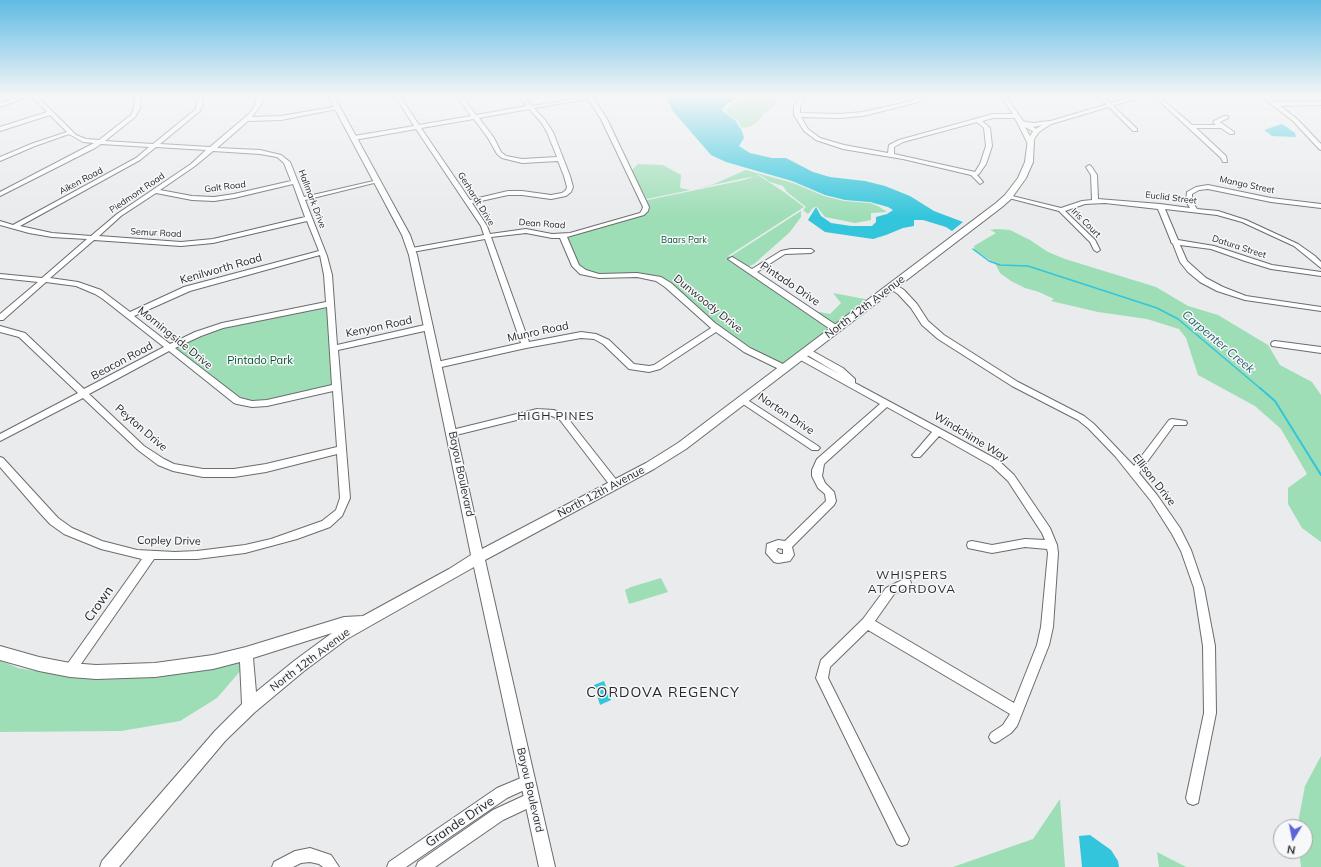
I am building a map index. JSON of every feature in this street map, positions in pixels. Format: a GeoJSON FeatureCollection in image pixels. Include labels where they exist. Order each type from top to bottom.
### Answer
{"type":"FeatureCollection","features":[{"type":"Feature","properties":{"kind":"main road","name":"North 12th Avenue"},"geometry":{"type":"LineString","coordinates":[[108,867],[220,736],[250,707],[299,666],[342,634],[454,573],[479,557],[650,466],[682,446],[958,237],[1008,197],[1020,182],[1027,169],[1033,136]]}},
{"type":"Feature","properties":{"kind":"main road"},"geometry":{"type":"LineString","coordinates":[[1311,136],[1321,148]]}},
{"type":"Feature","properties":{"kind":"main road","name":"Bayou Boulevard"},"geometry":{"type":"LineString","coordinates":[[354,138],[406,235],[412,250],[547,867]]}},
{"type":"Feature","properties":{"kind":"main road"},"geometry":{"type":"LineString","coordinates":[[0,653],[39,664],[70,670],[96,672],[155,670],[213,662],[246,654],[344,623],[365,621]]}},
{"type":"Feature","properties":{"kind":"main road"},"geometry":{"type":"LineString","coordinates":[[246,654],[250,707]]}},
{"type":"Feature","properties":{"kind":"street"},"geometry":{"type":"LineString","coordinates":[[0,159],[58,136]]}},
{"type":"Feature","properties":{"kind":"street","name":"Hallmark Drive"},"geometry":{"type":"LineString","coordinates":[[77,136],[81,140],[100,142],[260,152],[279,156],[289,165],[322,252],[328,275],[345,498],[339,513]]}},
{"type":"Feature","properties":{"kind":"street"},"geometry":{"type":"LineString","coordinates":[[0,194],[88,150],[107,136]]}},
{"type":"Feature","properties":{"kind":"street","name":"Aiken Road"},"geometry":{"type":"LineString","coordinates":[[14,227],[130,164],[165,136]]}},
{"type":"Feature","properties":{"kind":"street","name":"Piedmont Road"},"geometry":{"type":"LineString","coordinates":[[0,318],[119,215],[184,172],[226,136]]}},
{"type":"Feature","properties":{"kind":"street"},"geometry":{"type":"LineString","coordinates":[[354,138],[363,136]]}},
{"type":"Feature","properties":{"kind":"street","name":"Gerhardt Drive"},"geometry":{"type":"LineString","coordinates":[[424,136],[482,222],[526,345]]}},
{"type":"Feature","properties":{"kind":"street"},"geometry":{"type":"LineString","coordinates":[[491,136],[499,153],[504,157],[522,162],[560,159]]}},
{"type":"Feature","properties":{"kind":"street"},"geometry":{"type":"LineString","coordinates":[[468,202],[508,193],[522,193],[551,197],[564,195],[570,189],[551,136]]}},
{"type":"Feature","properties":{"kind":"street","name":"Dean Road"},"geometry":{"type":"LineString","coordinates":[[412,250],[488,236],[526,231],[563,236],[638,216],[645,211],[646,207],[613,136]]}},
{"type":"Feature","properties":{"kind":"street"},"geometry":{"type":"LineString","coordinates":[[816,136],[824,142],[853,150],[891,155],[973,174],[980,182]]}},
{"type":"Feature","properties":{"kind":"street"},"geometry":{"type":"LineString","coordinates":[[891,155],[890,149],[897,142],[917,136]]}},
{"type":"Feature","properties":{"kind":"street"},"geometry":{"type":"LineString","coordinates":[[973,174],[977,173],[983,164],[989,146],[988,136]]}},
{"type":"Feature","properties":{"kind":"street"},"geometry":{"type":"LineString","coordinates":[[1027,136],[1031,144]]}},
{"type":"Feature","properties":{"kind":"street"},"geometry":{"type":"LineString","coordinates":[[1201,136],[1224,157],[1225,161]]}},
{"type":"Feature","properties":{"kind":"street"},"geometry":{"type":"LineString","coordinates":[[1088,167],[1094,175],[1095,201]]}},
{"type":"Feature","properties":{"kind":"street"},"geometry":{"type":"LineString","coordinates":[[302,199],[376,181]]}},
{"type":"Feature","properties":{"kind":"street","name":"Galt Road"},"geometry":{"type":"LineString","coordinates":[[156,191],[192,198],[214,199],[296,182]]}},
{"type":"Feature","properties":{"kind":"street","name":"Mango Street"},"geometry":{"type":"LineString","coordinates":[[1194,210],[1189,201],[1189,193],[1194,190],[1208,187],[1271,200],[1321,206]]}},
{"type":"Feature","properties":{"kind":"street"},"geometry":{"type":"LineString","coordinates":[[1008,197],[1061,210]]}},
{"type":"Feature","properties":{"kind":"street","name":"Euclid Street"},"geometry":{"type":"LineString","coordinates":[[1061,210],[1076,204],[1095,201],[1114,201],[1226,215],[1265,231],[1305,251],[1321,266]]}},
{"type":"Feature","properties":{"kind":"street"},"geometry":{"type":"LineString","coordinates":[[1160,206],[1174,242],[1184,262],[1203,280],[1236,296],[1255,301],[1321,310]]}},
{"type":"Feature","properties":{"kind":"street","name":"Iris Court"},"geometry":{"type":"LineString","coordinates":[[1061,210],[1093,241],[1098,250]]}},
{"type":"Feature","properties":{"kind":"street","name":"Semur Road"},"geometry":{"type":"LineString","coordinates":[[0,223],[40,234],[169,244],[192,244],[226,239],[309,218]]}},
{"type":"Feature","properties":{"kind":"street","name":"Dunwoody Drive"},"geometry":{"type":"LineString","coordinates":[[563,236],[576,266],[583,272],[599,276],[637,275],[658,279],[668,285],[716,328],[757,356],[784,368]]}},
{"type":"Feature","properties":{"kind":"street","name":"Datura Street"},"geometry":{"type":"LineString","coordinates":[[1174,242],[1212,247],[1247,260],[1272,267],[1321,274]]}},
{"type":"Feature","properties":{"kind":"street"},"geometry":{"type":"LineString","coordinates":[[752,272],[783,252],[811,251]]}},
{"type":"Feature","properties":{"kind":"street","name":"Kenilworth Road"},"geometry":{"type":"LineString","coordinates":[[129,315],[159,300],[194,287],[322,252]]}},
{"type":"Feature","properties":{"kind":"street","name":"Pintado Drive"},"geometry":{"type":"LineString","coordinates":[[732,259],[836,329]]}},
{"type":"Feature","properties":{"kind":"street","name":"Morningside Drive"},"geometry":{"type":"LineString","coordinates":[[0,276],[65,282],[89,288],[106,297],[232,398],[245,404],[267,403],[337,388]]}},
{"type":"Feature","properties":{"kind":"street","name":"Ellison Drive"},"geometry":{"type":"LineString","coordinates":[[892,286],[901,292],[913,304],[925,323],[941,337],[1015,384],[1085,421],[1118,454],[1164,512],[1186,550],[1199,588],[1209,646],[1210,713],[1193,798]]}},
{"type":"Feature","properties":{"kind":"street","name":"Beacon Road"},"geometry":{"type":"LineString","coordinates":[[0,438],[198,334],[222,326],[330,304]]}},
{"type":"Feature","properties":{"kind":"street","name":"Kenyon Road"},"geometry":{"type":"LineString","coordinates":[[334,348],[429,327]]}},
{"type":"Feature","properties":{"kind":"street","name":"Peyton Drive"},"geometry":{"type":"LineString","coordinates":[[0,328],[22,335],[150,455],[173,467],[188,471],[216,474],[252,471],[342,449]]}},
{"type":"Feature","properties":{"kind":"street","name":"Munro Road"},"geometry":{"type":"LineString","coordinates":[[437,366],[573,335],[588,336],[606,342],[632,367],[649,369],[657,367],[716,328]]}},
{"type":"Feature","properties":{"kind":"street"},"geometry":{"type":"LineString","coordinates":[[1275,344],[1321,350]]}},
{"type":"Feature","properties":{"kind":"street","name":"Windchime Way"},"geometry":{"type":"LineString","coordinates":[[803,354],[847,383],[856,386],[987,458],[1005,471],[1046,531],[1052,545],[1053,553],[1047,627],[1043,645],[1013,722],[1007,729],[995,737]]}},
{"type":"Feature","properties":{"kind":"street","name":"Norton Drive"},"geometry":{"type":"LineString","coordinates":[[743,400],[815,448]]}},
{"type":"Feature","properties":{"kind":"street"},"geometry":{"type":"LineString","coordinates":[[787,546],[830,505],[831,501],[829,492],[822,485],[817,476],[817,470],[820,462],[886,403]]}},
{"type":"Feature","properties":{"kind":"street"},"geometry":{"type":"LineString","coordinates":[[452,433],[537,412],[554,412],[563,418],[615,485]]}},
{"type":"Feature","properties":{"kind":"street"},"geometry":{"type":"LineString","coordinates":[[1134,473],[1172,422],[1183,423]]}},
{"type":"Feature","properties":{"kind":"street"},"geometry":{"type":"LineString","coordinates":[[916,455],[938,431]]}},
{"type":"Feature","properties":{"kind":"street","name":"Copley Drive"},"geometry":{"type":"LineString","coordinates":[[0,461],[54,521],[68,531],[101,545],[118,550],[151,555],[175,556],[219,553],[271,543],[318,528],[326,524],[339,513]]}},
{"type":"Feature","properties":{"kind":"street"},"geometry":{"type":"LineString","coordinates":[[972,545],[992,549],[1025,543],[1052,545]]}},
{"type":"Feature","properties":{"kind":"street","name":"Crown"},"geometry":{"type":"LineString","coordinates":[[70,670],[151,555]]}},
{"type":"Feature","properties":{"kind":"street"},"geometry":{"type":"LineString","coordinates":[[902,839],[822,678],[825,664],[867,623],[890,591],[906,583]]}},
{"type":"Feature","properties":{"kind":"street"},"geometry":{"type":"LineString","coordinates":[[867,623],[1017,711]]}},
{"type":"Feature","properties":{"kind":"street","name":"Grande Drive"},"geometry":{"type":"LineString","coordinates":[[394,867],[502,793],[528,780]]}},
{"type":"Feature","properties":{"kind":"street","name":"Grande Drive"},"geometry":{"type":"LineString","coordinates":[[423,867],[498,814],[532,799]]}},
{"type":"Feature","properties":{"kind":"street"},"geometry":{"type":"LineString","coordinates":[[474,812],[480,828]]}},
{"type":"Feature","properties":{"kind":"street"},"geometry":{"type":"LineString","coordinates":[[442,834],[448,850]]}},
{"type":"Feature","properties":{"kind":"street"},"geometry":{"type":"LineString","coordinates":[[417,851],[423,867]]}},
{"type":"Feature","properties":{"kind":"street"},"geometry":{"type":"LineString","coordinates":[[279,867],[300,856],[310,855],[326,860],[332,867]]}},
{"type":"Feature","properties":{"kind":"green space"},"geometry":{"type":"Polygon","coordinates":[[[638,164],[663,165],[681,175],[680,188],[690,190],[647,199],[631,171],[638,164]]]}},
{"type":"Feature","properties":{"kind":"green space"},"geometry":{"type":"Polygon","coordinates":[[[746,170],[793,183],[824,196],[844,201],[870,203],[887,212],[871,213],[871,220],[855,223],[825,217],[817,207],[814,207],[808,214],[803,210],[806,207],[787,192],[783,186],[770,182],[760,175],[698,188],[714,184],[746,170]]]}},
{"type":"Feature","properties":{"kind":"green space","name":"Baars Park"},"geometry":{"type":"Polygon","coordinates":[[[758,175],[804,207],[728,256],[836,329],[784,368],[747,350],[668,285],[652,277],[606,277],[579,269],[563,236],[638,216],[645,211],[643,201],[744,180],[758,175]]]}},
{"type":"Feature","properties":{"kind":"green space"},"geometry":{"type":"Polygon","coordinates":[[[801,211],[801,217],[790,232],[754,264],[748,267],[731,256],[801,211]]]}},
{"type":"Feature","properties":{"kind":"green space"},"geometry":{"type":"Polygon","coordinates":[[[990,230],[1010,230],[1030,240],[1048,252],[1065,259],[1156,287],[1188,306],[1218,315],[1268,345],[1280,365],[1312,382],[1321,395],[1321,542],[1302,528],[1288,504],[1288,488],[1307,474],[1281,429],[1255,406],[1198,375],[1186,338],[1179,329],[1147,319],[1098,312],[1051,301],[1054,299],[1011,281],[1000,273],[995,263],[975,251],[974,246],[996,233],[990,230]]]}},
{"type":"Feature","properties":{"kind":"green space"},"geometry":{"type":"Polygon","coordinates":[[[833,293],[865,299],[868,301],[836,326],[814,311],[830,314],[841,303],[833,293]]]}},
{"type":"Feature","properties":{"kind":"green space","name":"Pintado Park"},"geometry":{"type":"Polygon","coordinates":[[[330,304],[337,387],[267,403],[245,403],[169,348],[209,330],[330,304]]]}},
{"type":"Feature","properties":{"kind":"green space"},"geometry":{"type":"Polygon","coordinates":[[[661,578],[668,592],[629,604],[625,590],[661,578]]]}},
{"type":"Feature","properties":{"kind":"green space"},"geometry":{"type":"Polygon","coordinates":[[[0,660],[18,668],[58,675],[104,678],[169,675],[218,668],[242,662],[242,669],[217,698],[180,721],[121,731],[0,732],[0,660]]]}},
{"type":"Feature","properties":{"kind":"green space"},"geometry":{"type":"Polygon","coordinates":[[[1321,756],[1321,867],[1301,867],[1300,859],[1313,859],[1313,819],[1299,819],[1305,786],[1321,756]]]}},
{"type":"Feature","properties":{"kind":"green space"},"geometry":{"type":"Polygon","coordinates":[[[1060,799],[1065,867],[953,867],[1033,839],[1060,799]]]}},
{"type":"Feature","properties":{"kind":"green space"},"geometry":{"type":"Polygon","coordinates":[[[1157,852],[1186,867],[1159,867],[1157,852]]]}},
{"type":"Feature","properties":{"kind":"water"},"geometry":{"type":"Polygon","coordinates":[[[695,136],[744,136],[739,146],[750,153],[772,158],[786,158],[813,172],[830,177],[865,181],[885,186],[910,196],[934,211],[963,222],[952,231],[946,227],[923,220],[914,220],[914,226],[903,228],[873,239],[825,232],[808,220],[816,207],[821,216],[831,223],[851,226],[872,226],[876,222],[876,217],[887,214],[893,210],[870,202],[845,200],[825,195],[792,181],[726,162],[711,155],[695,136]]]}},
{"type":"Feature","properties":{"kind":"water"},"geometry":{"type":"Polygon","coordinates":[[[604,681],[611,700],[600,705],[594,685],[604,681]]]}},
{"type":"Feature","properties":{"kind":"water"},"geometry":{"type":"Polygon","coordinates":[[[1090,835],[1111,850],[1118,861],[1119,867],[1082,867],[1079,836],[1090,835]]]}},
{"type":"Feature","properties":{"kind":"waterway","name":"Carpenter Creek"},"geometry":{"type":"LineString","coordinates":[[973,249],[989,261],[1000,265],[1028,266],[1157,308],[1178,319],[1261,389]]}},
{"type":"Feature","properties":{"kind":"waterway","name":"Carpenter Creek"},"geometry":{"type":"LineString","coordinates":[[1260,388],[1275,401],[1321,475]]}},
{"type":"Feature","properties":{"kind":"district","name":"HIGH PINES"},"geometry":{"type":"Point","coordinates":[556,416]}},
{"type":"Feature","properties":{"kind":"district","name":"WHISPERS AT CORDOVA"},"geometry":{"type":"Point","coordinates":[912,582]}},
{"type":"Feature","properties":{"kind":"district","name":"CORDOVA REGENCY"},"geometry":{"type":"Point","coordinates":[663,693]}}]}
